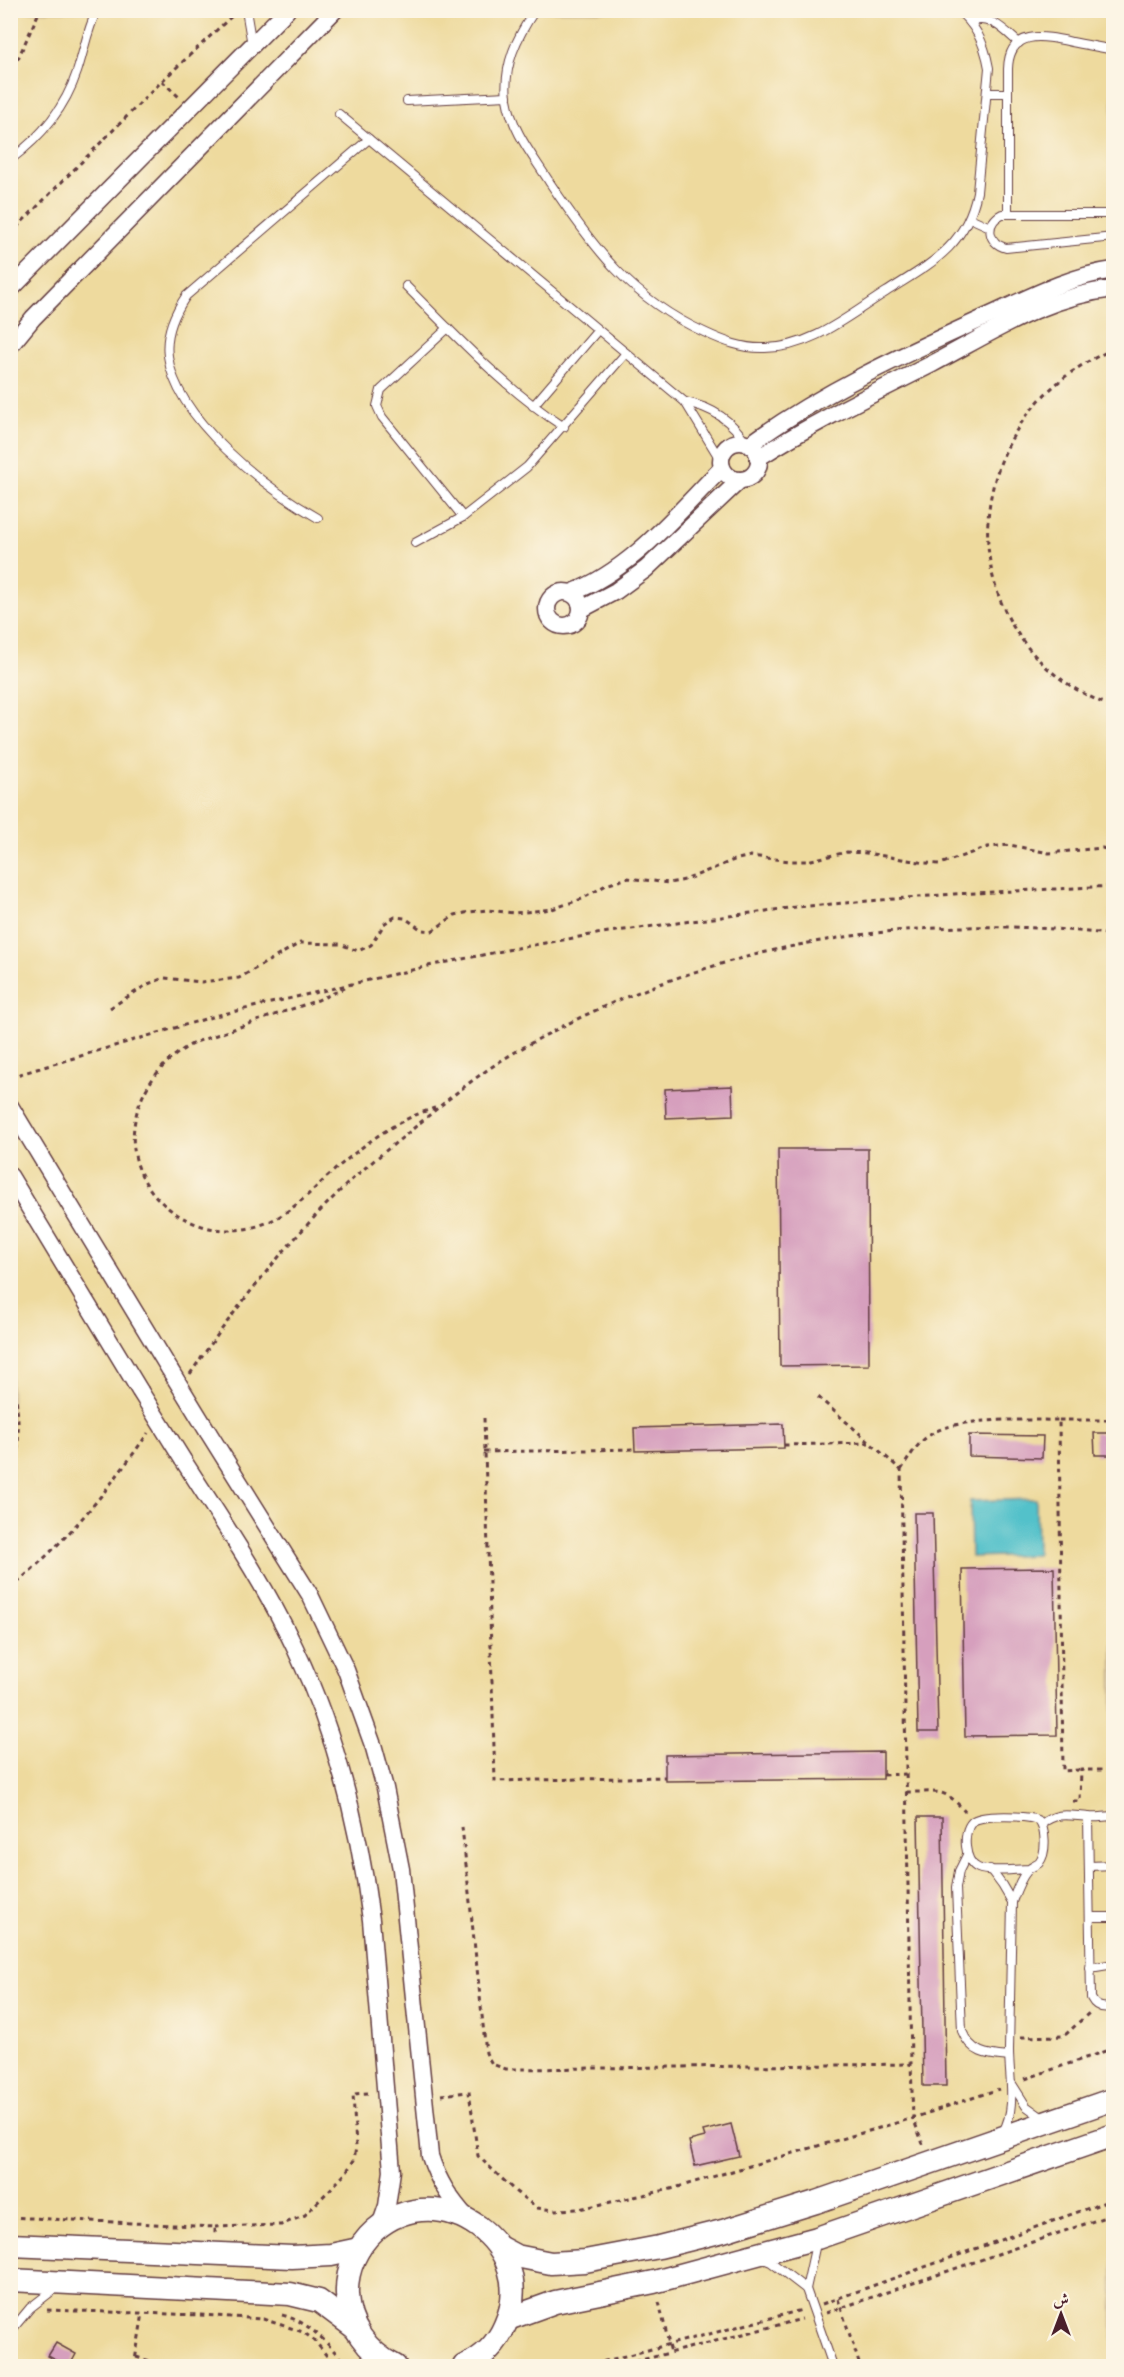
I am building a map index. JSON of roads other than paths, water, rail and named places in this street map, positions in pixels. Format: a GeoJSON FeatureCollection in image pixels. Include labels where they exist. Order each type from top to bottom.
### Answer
{"type":"FeatureCollection","features":[{"type":"Feature","properties":{"kind":"main road"},"geometry":{"type":"LineString","coordinates":[[499,2247],[516,2256],[551,2263],[585,2261],[723,2231],[1113,2099]]}},
{"type":"Feature","properties":{"kind":"main road"},"geometry":{"type":"LineString","coordinates":[[508,2319],[555,2302],[654,2282],[817,2238],[1113,2135]]}},
{"type":"Feature","properties":{"kind":"main road"},"geometry":{"type":"LineString","coordinates":[[355,2328],[347,2302],[347,2288],[353,2261],[359,2249],[380,2226],[401,2215],[428,2210],[456,2214],[486,2231],[499,2247],[512,2282],[512,2301],[508,2319],[493,2345],[483,2356],[464,2367]]}},
{"type":"Feature","properties":{"kind":"main road"},"geometry":{"type":"LineString","coordinates":[[10,2245],[283,2257],[316,2257],[359,2249]]}},
{"type":"Feature","properties":{"kind":"main road"},"geometry":{"type":"LineString","coordinates":[[10,2280],[141,2288],[268,2291],[308,2297],[330,2308],[355,2328],[373,2352],[395,2367]]}},
{"type":"Feature","properties":{"kind":"street"},"geometry":{"type":"LineString","coordinates":[[10,290],[287,10]]}},
{"type":"Feature","properties":{"kind":"street"},"geometry":{"type":"LineString","coordinates":[[10,346],[33,318],[335,10]]}},
{"type":"Feature","properties":{"kind":"street"},"geometry":{"type":"LineString","coordinates":[[752,449],[796,412],[939,339],[1072,280],[1113,270]]}},
{"type":"Feature","properties":{"kind":"street"},"geometry":{"type":"LineString","coordinates":[[740,480],[727,474],[722,465],[722,455],[729,445],[735,443],[752,449],[841,409],[1018,318],[1061,300],[1113,289]]}},
{"type":"Feature","properties":{"kind":"street"},"geometry":{"type":"LineString","coordinates":[[722,465],[636,553],[606,575],[571,593],[558,593],[552,596],[547,609],[552,621],[557,625],[571,625],[576,621],[582,609],[616,591],[646,569],[740,480],[752,475],[758,464],[752,449]]}},
{"type":"Feature","properties":{"kind":"street"},"geometry":{"type":"LineString","coordinates":[[571,593],[580,602],[582,609]]}},
{"type":"Feature","properties":{"kind":"street"},"geometry":{"type":"LineString","coordinates":[[10,1106],[310,1595],[346,1670],[374,1748],[385,1788],[401,1869],[427,2140],[435,2170],[449,2198],[469,2220]]}},
{"type":"Feature","properties":{"kind":"street"},"geometry":{"type":"LineString","coordinates":[[10,1176],[140,1391],[257,1577],[312,1686],[339,1762],[359,1840],[366,1880],[386,2091],[392,2171],[387,2206],[380,2226]]}},
{"type":"Feature","properties":{"kind":"lane"},"geometry":{"type":"LineString","coordinates":[[10,160],[30,145],[58,111],[77,72],[87,35],[98,10]]}},
{"type":"Feature","properties":{"kind":"lane"},"geometry":{"type":"LineString","coordinates":[[246,10],[252,46]]}},
{"type":"Feature","properties":{"kind":"lane"},"geometry":{"type":"LineString","coordinates":[[535,10],[523,28],[511,54],[508,68],[509,110],[520,137],[577,224],[604,259],[653,304],[691,327],[733,344],[762,348],[776,348],[805,341],[937,260],[956,241],[970,218],[977,192],[989,68],[983,44],[970,22],[957,10]]}},
{"type":"Feature","properties":{"kind":"lane"},"geometry":{"type":"LineString","coordinates":[[970,22],[989,20],[1001,27],[1018,43]]}},
{"type":"Feature","properties":{"kind":"lane"},"geometry":{"type":"LineString","coordinates":[[1008,213],[1008,62],[1010,55],[1018,43],[1039,36],[1113,50]]}},
{"type":"Feature","properties":{"kind":"lane"},"geometry":{"type":"LineString","coordinates":[[987,93],[1008,93]]}},
{"type":"Feature","properties":{"kind":"lane"},"geometry":{"type":"LineString","coordinates":[[407,101],[507,96]]}},
{"type":"Feature","properties":{"kind":"lane"},"geometry":{"type":"LineString","coordinates":[[339,114],[685,402],[722,465]]}},
{"type":"Feature","properties":{"kind":"lane"},"geometry":{"type":"LineString","coordinates":[[318,518],[261,480],[213,435],[195,413],[174,378],[168,354],[168,342],[173,317],[186,296],[369,139]]}},
{"type":"Feature","properties":{"kind":"lane"},"geometry":{"type":"LineString","coordinates":[[1113,214],[1008,213],[996,216],[990,227],[992,238],[1000,247],[1006,248],[1113,237]]}},
{"type":"Feature","properties":{"kind":"lane"},"geometry":{"type":"LineString","coordinates":[[970,218],[990,227]]}},
{"type":"Feature","properties":{"kind":"lane"},"geometry":{"type":"LineString","coordinates":[[406,286],[502,380],[533,406],[564,427]]}},
{"type":"Feature","properties":{"kind":"lane"},"geometry":{"type":"LineString","coordinates":[[448,328],[381,390],[377,406],[382,417],[463,517]]}},
{"type":"Feature","properties":{"kind":"lane"},"geometry":{"type":"LineString","coordinates":[[533,406],[598,330]]}},
{"type":"Feature","properties":{"kind":"lane"},"geometry":{"type":"LineString","coordinates":[[415,543],[463,517],[527,467],[626,353]]}},
{"type":"Feature","properties":{"kind":"lane"},"geometry":{"type":"LineString","coordinates":[[685,402],[698,404],[721,415],[740,433],[752,449]]}},
{"type":"Feature","properties":{"kind":"lane"},"geometry":{"type":"LineString","coordinates":[[1042,1824],[1055,1816],[1068,1814],[1088,1817],[1113,1816]]}},
{"type":"Feature","properties":{"kind":"lane"},"geometry":{"type":"LineString","coordinates":[[1000,2138],[1010,2119],[1012,2084],[1009,2057],[1012,1902],[1019,1884],[1029,1869],[1043,1856],[1042,1824],[1029,1817],[980,1818],[973,1821],[967,1832],[967,1855],[956,1888],[963,2031],[970,2045],[976,2050],[990,2055],[1009,2057]]}},
{"type":"Feature","properties":{"kind":"lane"},"geometry":{"type":"LineString","coordinates":[[1088,1817],[1091,1998],[1097,2006],[1106,2008],[1113,2006]]}},
{"type":"Feature","properties":{"kind":"lane"},"geometry":{"type":"LineString","coordinates":[[967,1855],[975,1866],[990,1869],[1029,1869]]}},
{"type":"Feature","properties":{"kind":"lane"},"geometry":{"type":"LineString","coordinates":[[1089,1866],[1113,1865]]}},
{"type":"Feature","properties":{"kind":"lane"},"geometry":{"type":"LineString","coordinates":[[990,1869],[1012,1902]]}},
{"type":"Feature","properties":{"kind":"lane"},"geometry":{"type":"LineString","coordinates":[[1090,1917],[1113,1917]]}},
{"type":"Feature","properties":{"kind":"lane"},"geometry":{"type":"LineString","coordinates":[[1090,1968],[1113,1964]]}},
{"type":"Feature","properties":{"kind":"lane"},"geometry":{"type":"LineString","coordinates":[[1012,2084],[1026,2106],[1048,2121]]}},
{"type":"Feature","properties":{"kind":"lane"},"geometry":{"type":"LineString","coordinates":[[806,2289],[817,2238]]}},
{"type":"Feature","properties":{"kind":"lane"},"geometry":{"type":"LineString","coordinates":[[753,2255],[771,2262],[806,2289],[833,2367]]}},
{"type":"Feature","properties":{"kind":"lane"},"geometry":{"type":"LineString","coordinates":[[10,2332],[30,2308],[66,2282]]}},
{"type":"Feature","properties":{"kind":"water"},"geometry":{"type":"Polygon","coordinates":[[[1036,1499],[1037,1555],[971,1557],[970,1501],[1036,1499]]]}}]}
